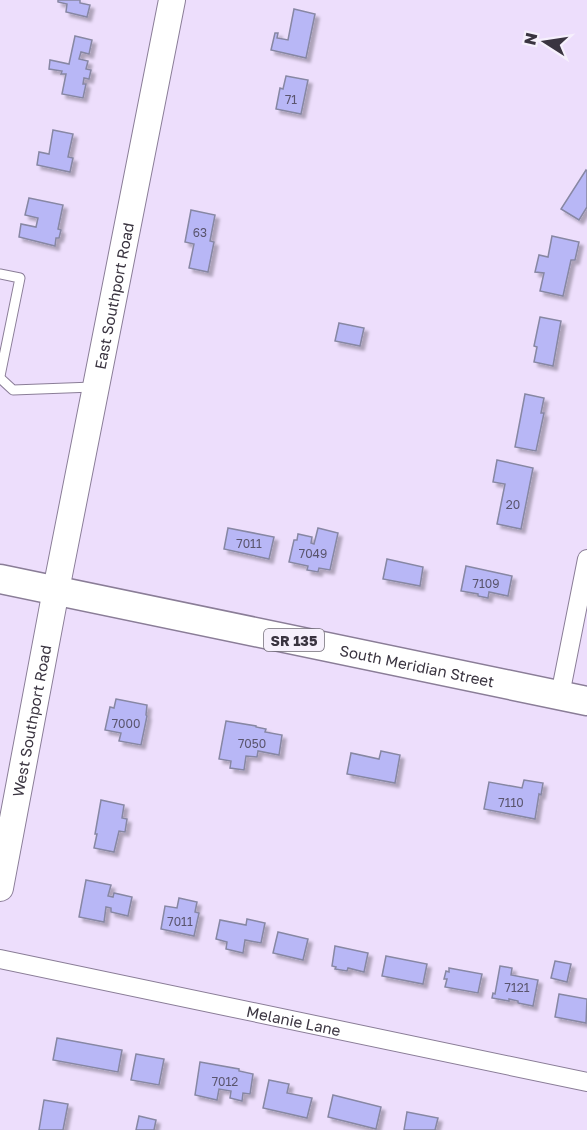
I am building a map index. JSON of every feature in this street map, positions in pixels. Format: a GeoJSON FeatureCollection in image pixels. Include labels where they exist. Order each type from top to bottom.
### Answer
{"type":"FeatureCollection","features":[{"type":"Feature","properties":{"kind":"main road","name":"East Southport Road"},"geometry":{"type":"LineString","coordinates":[[56,590],[172,0]]}},
{"type":"Feature","properties":{"kind":"main road","name":"South Meridian Street"},"geometry":{"type":"LineString","coordinates":[[0,579],[587,701]]}},
{"type":"Feature","properties":{"kind":"main road","name":"West Southport Road"},"geometry":{"type":"LineString","coordinates":[[0,888],[56,590]]}},
{"type":"Feature","properties":{"kind":"street"},"geometry":{"type":"LineString","coordinates":[[560,695],[587,559]]}},
{"type":"Feature","properties":{"kind":"street","name":"Melanie Lane"},"geometry":{"type":"LineString","coordinates":[[0,959],[587,1082]]}},
{"type":"Feature","properties":{"kind":"lane"},"geometry":{"type":"LineString","coordinates":[[0,274],[20,278],[0,377],[13,390],[96,387]]}},
{"type":"Feature","properties":{"kind":"building"},"geometry":{"type":"Polygon","coordinates":[[[58,0],[80,0],[80,3],[90,5],[87,17],[66,12],[67,4],[58,2],[58,0]]]}},
{"type":"Feature","properties":{"kind":"building"},"geometry":{"type":"Polygon","coordinates":[[[294,9],[315,14],[306,58],[271,50],[275,33],[278,33],[277,38],[288,40],[294,9]]]}},
{"type":"Feature","properties":{"kind":"building"},"geometry":{"type":"Polygon","coordinates":[[[75,36],[92,40],[89,54],[81,52],[79,59],[88,61],[86,69],[91,70],[89,79],[84,78],[83,84],[86,84],[83,98],[62,94],[66,74],[49,69],[50,60],[69,64],[75,36]]]}},
{"type":"Feature","properties":{"kind":"building"},"geometry":{"type":"Polygon","coordinates":[[[286,76],[308,80],[301,114],[276,109],[280,88],[283,89],[286,76]]]}},
{"type":"Feature","properties":{"kind":"building"},"geometry":{"type":"Polygon","coordinates":[[[53,130],[73,134],[68,157],[73,158],[70,172],[37,165],[39,152],[49,154],[53,130]]]}},
{"type":"Feature","properties":{"kind":"building"},"geometry":{"type":"Polygon","coordinates":[[[586,170],[587,207],[579,220],[561,209],[586,170]]]}},
{"type":"Feature","properties":{"kind":"building"},"geometry":{"type":"Polygon","coordinates":[[[29,198],[63,205],[58,229],[61,230],[59,238],[56,238],[55,246],[19,237],[21,224],[36,227],[38,218],[25,215],[29,198]]]}},
{"type":"Feature","properties":{"kind":"building"},"geometry":{"type":"Polygon","coordinates":[[[191,210],[215,215],[210,241],[214,242],[208,272],[189,268],[194,244],[185,242],[191,210]]]}},
{"type":"Feature","properties":{"kind":"building"},"geometry":{"type":"Polygon","coordinates":[[[552,236],[579,242],[575,260],[571,260],[563,296],[540,291],[544,273],[535,272],[539,255],[548,257],[552,236]]]}},
{"type":"Feature","properties":{"kind":"building"},"geometry":{"type":"Polygon","coordinates":[[[540,317],[561,321],[553,366],[534,362],[537,347],[534,346],[540,317]]]}},
{"type":"Feature","properties":{"kind":"building"},"geometry":{"type":"Polygon","coordinates":[[[339,323],[364,328],[360,346],[335,341],[339,323]]]}},
{"type":"Feature","properties":{"kind":"building"},"geometry":{"type":"Polygon","coordinates":[[[525,394],[544,398],[541,413],[544,413],[536,451],[515,447],[525,394]]]}},
{"type":"Feature","properties":{"kind":"building"},"geometry":{"type":"Polygon","coordinates":[[[497,460],[533,468],[521,529],[497,524],[505,484],[493,482],[497,460]]]}},
{"type":"Feature","properties":{"kind":"building"},"geometry":{"type":"Polygon","coordinates":[[[228,528],[274,537],[269,559],[224,549],[228,528]]]}},
{"type":"Feature","properties":{"kind":"building"},"geometry":{"type":"Polygon","coordinates":[[[318,528],[338,533],[330,570],[319,568],[318,572],[307,570],[308,566],[289,562],[294,540],[297,540],[298,534],[312,537],[311,543],[314,544],[318,528]]]}},
{"type":"Feature","properties":{"kind":"building"},"geometry":{"type":"Polygon","coordinates":[[[387,559],[423,567],[420,586],[383,579],[387,559]]]}},
{"type":"Feature","properties":{"kind":"building"},"geometry":{"type":"Polygon","coordinates":[[[466,566],[512,576],[508,596],[489,592],[488,598],[461,591],[466,566]]]}},
{"type":"Feature","properties":{"kind":"building"},"geometry":{"type":"Polygon","coordinates":[[[116,699],[147,705],[141,745],[119,741],[121,733],[105,730],[110,707],[114,708],[116,699]]]}},
{"type":"Feature","properties":{"kind":"building"},"geometry":{"type":"Polygon","coordinates":[[[226,721],[256,726],[266,729],[265,732],[282,735],[279,755],[258,751],[257,757],[246,756],[244,770],[230,768],[231,761],[219,759],[226,721]]]}},
{"type":"Feature","properties":{"kind":"building"},"geometry":{"type":"Polygon","coordinates":[[[381,751],[400,755],[395,783],[347,774],[351,753],[379,759],[381,751]]]}},
{"type":"Feature","properties":{"kind":"building"},"geometry":{"type":"Polygon","coordinates":[[[524,780],[543,783],[535,819],[484,809],[489,782],[522,788],[524,780]]]}},
{"type":"Feature","properties":{"kind":"building"},"geometry":{"type":"Polygon","coordinates":[[[101,800],[124,805],[122,818],[127,819],[125,832],[119,831],[114,852],[94,848],[101,800]]]}},
{"type":"Feature","properties":{"kind":"building"},"geometry":{"type":"Polygon","coordinates":[[[86,880],[111,885],[108,896],[113,897],[114,893],[132,897],[128,916],[111,912],[111,908],[106,907],[104,922],[79,917],[86,880]]]}},
{"type":"Feature","properties":{"kind":"building"},"geometry":{"type":"Polygon","coordinates":[[[179,898],[197,902],[195,912],[199,913],[194,936],[161,929],[165,906],[177,908],[179,898]]]}},
{"type":"Feature","properties":{"kind":"building"},"geometry":{"type":"Polygon","coordinates":[[[247,919],[265,923],[261,943],[245,940],[243,953],[226,949],[227,942],[216,939],[220,920],[246,925],[247,919]]]}},
{"type":"Feature","properties":{"kind":"building"},"geometry":{"type":"Polygon","coordinates":[[[278,932],[308,939],[303,960],[273,953],[278,932]]]}},
{"type":"Feature","properties":{"kind":"building"},"geometry":{"type":"Polygon","coordinates":[[[335,946],[368,953],[364,972],[348,968],[347,971],[335,969],[336,967],[332,966],[335,946]]]}},
{"type":"Feature","properties":{"kind":"building"},"geometry":{"type":"Polygon","coordinates":[[[386,956],[427,964],[423,984],[382,976],[386,956]]]}},
{"type":"Feature","properties":{"kind":"building"},"geometry":{"type":"Polygon","coordinates":[[[555,961],[571,964],[567,982],[551,978],[555,961]]]}},
{"type":"Feature","properties":{"kind":"building"},"geometry":{"type":"Polygon","coordinates":[[[500,966],[512,968],[511,975],[538,980],[533,1006],[509,999],[509,1001],[492,998],[493,993],[495,994],[500,966]]]}},
{"type":"Feature","properties":{"kind":"building"},"geometry":{"type":"Polygon","coordinates":[[[449,968],[482,974],[478,993],[445,987],[447,979],[444,979],[449,968]]]}},
{"type":"Feature","properties":{"kind":"building"},"geometry":{"type":"Polygon","coordinates":[[[559,994],[587,999],[586,1023],[555,1017],[559,994]]]}},
{"type":"Feature","properties":{"kind":"building"},"geometry":{"type":"Polygon","coordinates":[[[57,1038],[122,1050],[118,1072],[53,1060],[57,1038]]]}},
{"type":"Feature","properties":{"kind":"building"},"geometry":{"type":"Polygon","coordinates":[[[136,1054],[164,1059],[159,1085],[131,1080],[136,1054]]]}},
{"type":"Feature","properties":{"kind":"building"},"geometry":{"type":"Polygon","coordinates":[[[200,1062],[253,1074],[250,1094],[243,1093],[242,1101],[230,1098],[231,1091],[219,1089],[217,1100],[195,1095],[200,1062]]]}},
{"type":"Feature","properties":{"kind":"building"},"geometry":{"type":"Polygon","coordinates":[[[269,1080],[289,1084],[287,1093],[312,1098],[307,1118],[263,1108],[269,1080]]]}},
{"type":"Feature","properties":{"kind":"building"},"geometry":{"type":"Polygon","coordinates":[[[333,1095],[381,1107],[376,1129],[328,1117],[333,1095]]]}},
{"type":"Feature","properties":{"kind":"building"},"geometry":{"type":"Polygon","coordinates":[[[44,1100],[68,1104],[63,1130],[39,1130],[44,1100]]]}},
{"type":"Feature","properties":{"kind":"building"},"geometry":{"type":"Polygon","coordinates":[[[407,1112],[438,1118],[435,1130],[404,1130],[407,1112]]]}},
{"type":"Feature","properties":{"kind":"building"},"geometry":{"type":"Polygon","coordinates":[[[139,1116],[156,1120],[154,1130],[136,1130],[139,1116]]]}}]}
